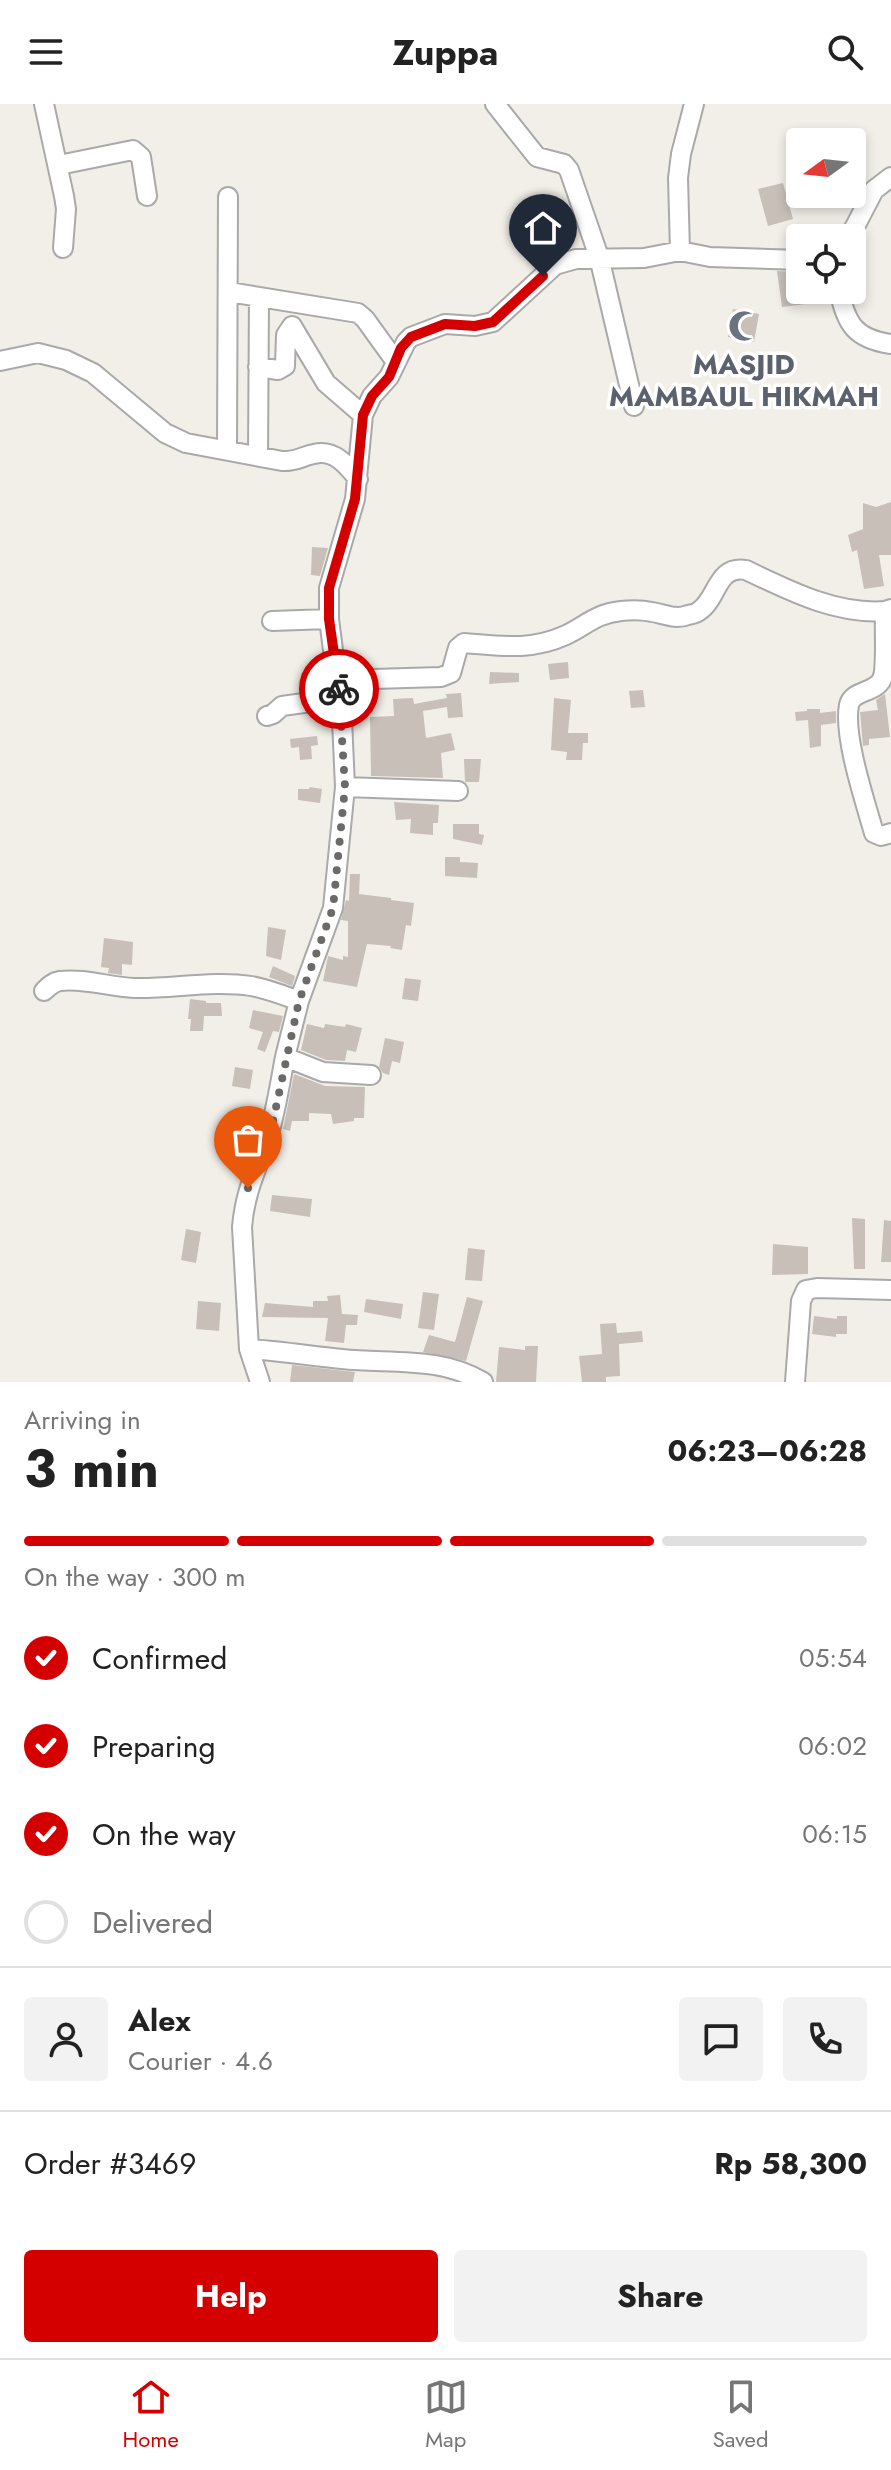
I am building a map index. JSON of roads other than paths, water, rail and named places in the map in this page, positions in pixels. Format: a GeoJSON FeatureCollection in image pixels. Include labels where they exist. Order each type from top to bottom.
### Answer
{"type":"FeatureCollection","features":[{"type":"Feature","properties":{"kind":"street"},"geometry":{"type":"LineString","coordinates":[[44,104],[66,209],[63,248]]}},
{"type":"Feature","properties":{"kind":"street"},"geometry":{"type":"LineString","coordinates":[[495,104],[537,157],[564,164],[569,170],[599,257],[634,406]]}},
{"type":"Feature","properties":{"kind":"street"},"geometry":{"type":"LineString","coordinates":[[680,251],[678,178],[694,104]]}},
{"type":"Feature","properties":{"kind":"street"},"geometry":{"type":"LineString","coordinates":[[59,165],[133,150],[141,157],[147,196]]}},
{"type":"Feature","properties":{"kind":"street"},"geometry":{"type":"LineString","coordinates":[[856,224],[874,190],[891,177]]}},
{"type":"Feature","properties":{"kind":"street"},"geometry":{"type":"LineString","coordinates":[[227,449],[228,197]]}},
{"type":"Feature","properties":{"kind":"street"},"geometry":{"type":"LineString","coordinates":[[260,1382],[249,1349],[242,1227],[244,1207],[273,1121],[299,1001],[333,908],[345,787],[339,689],[329,619],[329,588],[358,479],[363,415],[372,396],[389,377],[401,348],[411,337],[445,324],[475,326],[493,322],[555,265],[576,259],[644,258],[680,251],[710,257],[786,260]]}},
{"type":"Feature","properties":{"kind":"street"},"geometry":{"type":"LineString","coordinates":[[229,292],[358,313],[396,362]]}},
{"type":"Feature","properties":{"kind":"street"},"geometry":{"type":"LineString","coordinates":[[258,456],[259,297]]}},
{"type":"Feature","properties":{"kind":"street"},"geometry":{"type":"LineString","coordinates":[[842,304],[844,315],[854,329],[871,341],[891,344]]}},
{"type":"Feature","properties":{"kind":"street"},"geometry":{"type":"LineString","coordinates":[[258,367],[278,370],[285,366],[286,335],[292,326],[326,383],[363,415]]}},
{"type":"Feature","properties":{"kind":"street"},"geometry":{"type":"LineString","coordinates":[[0,361],[38,353],[66,360],[93,373],[165,433],[186,443],[292,462],[316,453],[327,453],[347,465],[358,479]]}},
{"type":"Feature","properties":{"kind":"street"},"geometry":{"type":"LineString","coordinates":[[267,716],[282,706],[339,689],[441,677],[451,673],[458,648],[464,643],[526,647],[557,639],[583,623],[607,614],[634,611],[681,617],[700,611],[722,577],[739,569],[746,570],[803,597],[868,612],[888,610],[883,678],[875,687],[849,703],[849,735],[874,833],[881,836],[891,833]]}},
{"type":"Feature","properties":{"kind":"street"},"geometry":{"type":"LineString","coordinates":[[272,621],[329,619]]}},
{"type":"Feature","properties":{"kind":"street"},"geometry":{"type":"LineString","coordinates":[[345,787],[458,791]]}},
{"type":"Feature","properties":{"kind":"street"},"geometry":{"type":"LineString","coordinates":[[44,991],[59,981],[133,988],[185,984],[250,986],[299,1001]]}},
{"type":"Feature","properties":{"kind":"street"},"geometry":{"type":"LineString","coordinates":[[285,1057],[323,1072],[371,1075]]}},
{"type":"Feature","properties":{"kind":"street"},"geometry":{"type":"LineString","coordinates":[[795,1382],[801,1301],[806,1290],[891,1290]]}},
{"type":"Feature","properties":{"kind":"street"},"geometry":{"type":"LineString","coordinates":[[249,1349],[454,1367],[483,1382]]}},
{"type":"Feature","properties":{"kind":"street"},"geometry":{"type":"LineString","coordinates":[[402,1382],[403,1362]]}},
{"type":"Feature","properties":{"kind":"place","name":"MASJID MAMBAUL HIKMAH"},"geometry":{"type":"Point","coordinates":[744,326]}}]}
